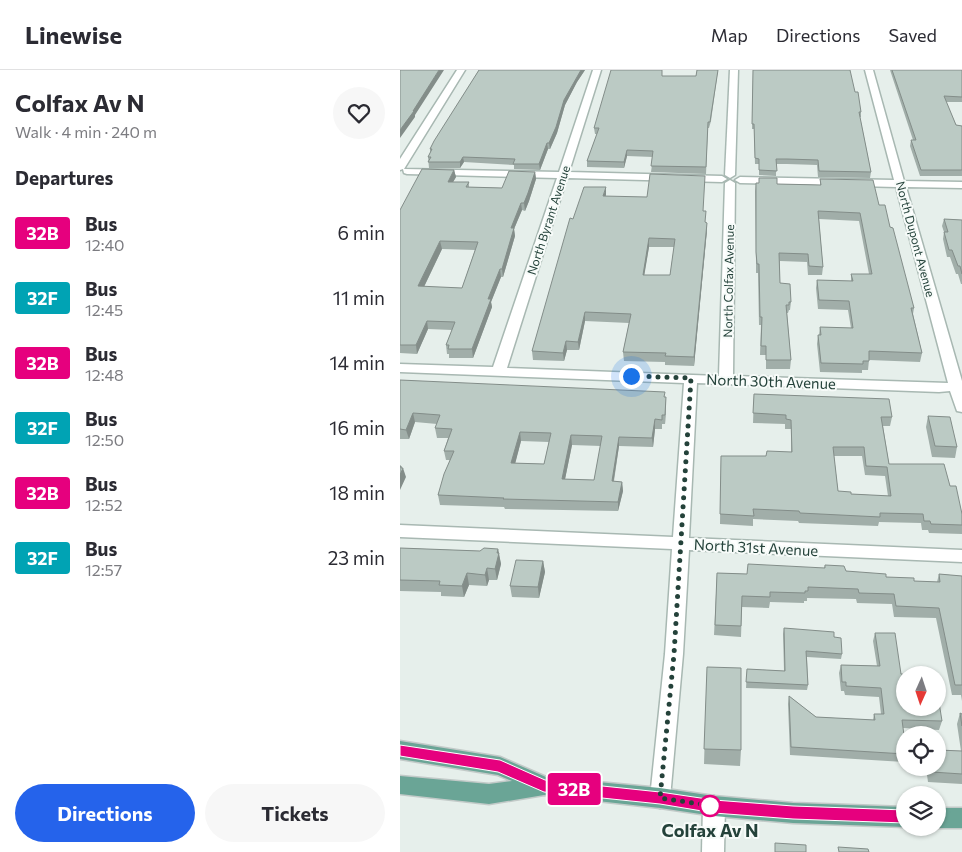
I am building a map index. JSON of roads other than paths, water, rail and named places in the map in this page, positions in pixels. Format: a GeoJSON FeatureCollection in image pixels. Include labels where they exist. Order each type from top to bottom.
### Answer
{"type":"FeatureCollection","features":[{"type":"Feature","properties":{"kind":"main road"},"geometry":{"type":"LineString","coordinates":[[400,750],[500,766],[544,786]]}},
{"type":"Feature","properties":{"kind":"main road"},"geometry":{"type":"LineString","coordinates":[[400,785],[489,794],[544,786],[660,798],[714,806],[793,813],[896,817]]}},
{"type":"Feature","properties":{"kind":"main road"},"geometry":{"type":"LineString","coordinates":[[946,818],[962,818]]}},
{"type":"Feature","properties":{"kind":"street"},"geometry":{"type":"LineString","coordinates":[[462,70],[402,170],[962,186]]}},
{"type":"Feature","properties":{"kind":"street","name":"North Byrant Avenue"},"geometry":{"type":"LineString","coordinates":[[499,371],[597,70]]}},
{"type":"Feature","properties":{"kind":"street","name":"North Colfax Avenue"},"geometry":{"type":"LineString","coordinates":[[726,380],[734,70]]}},
{"type":"Feature","properties":{"kind":"street","name":"North Dupont Avenue"},"geometry":{"type":"LineString","coordinates":[[869,70],[959,386],[962,408]]}},
{"type":"Feature","properties":{"kind":"street","name":"North 30th Avenue"},"geometry":{"type":"LineString","coordinates":[[400,368],[939,388],[959,386]]}},
{"type":"Feature","properties":{"kind":"street"},"geometry":{"type":"LineString","coordinates":[[660,798],[674,654],[691,378]]}},
{"type":"Feature","properties":{"kind":"street","name":"North 31st Avenue"},"geometry":{"type":"LineString","coordinates":[[400,532],[962,556]]}},
{"type":"Feature","properties":{"kind":"street"},"geometry":{"type":"LineString","coordinates":[[713,852],[714,806]]}},
{"type":"Feature","properties":{"kind":"place","name":"Colfax Av N"},"geometry":{"type":"Point","coordinates":[710,806]}}]}
